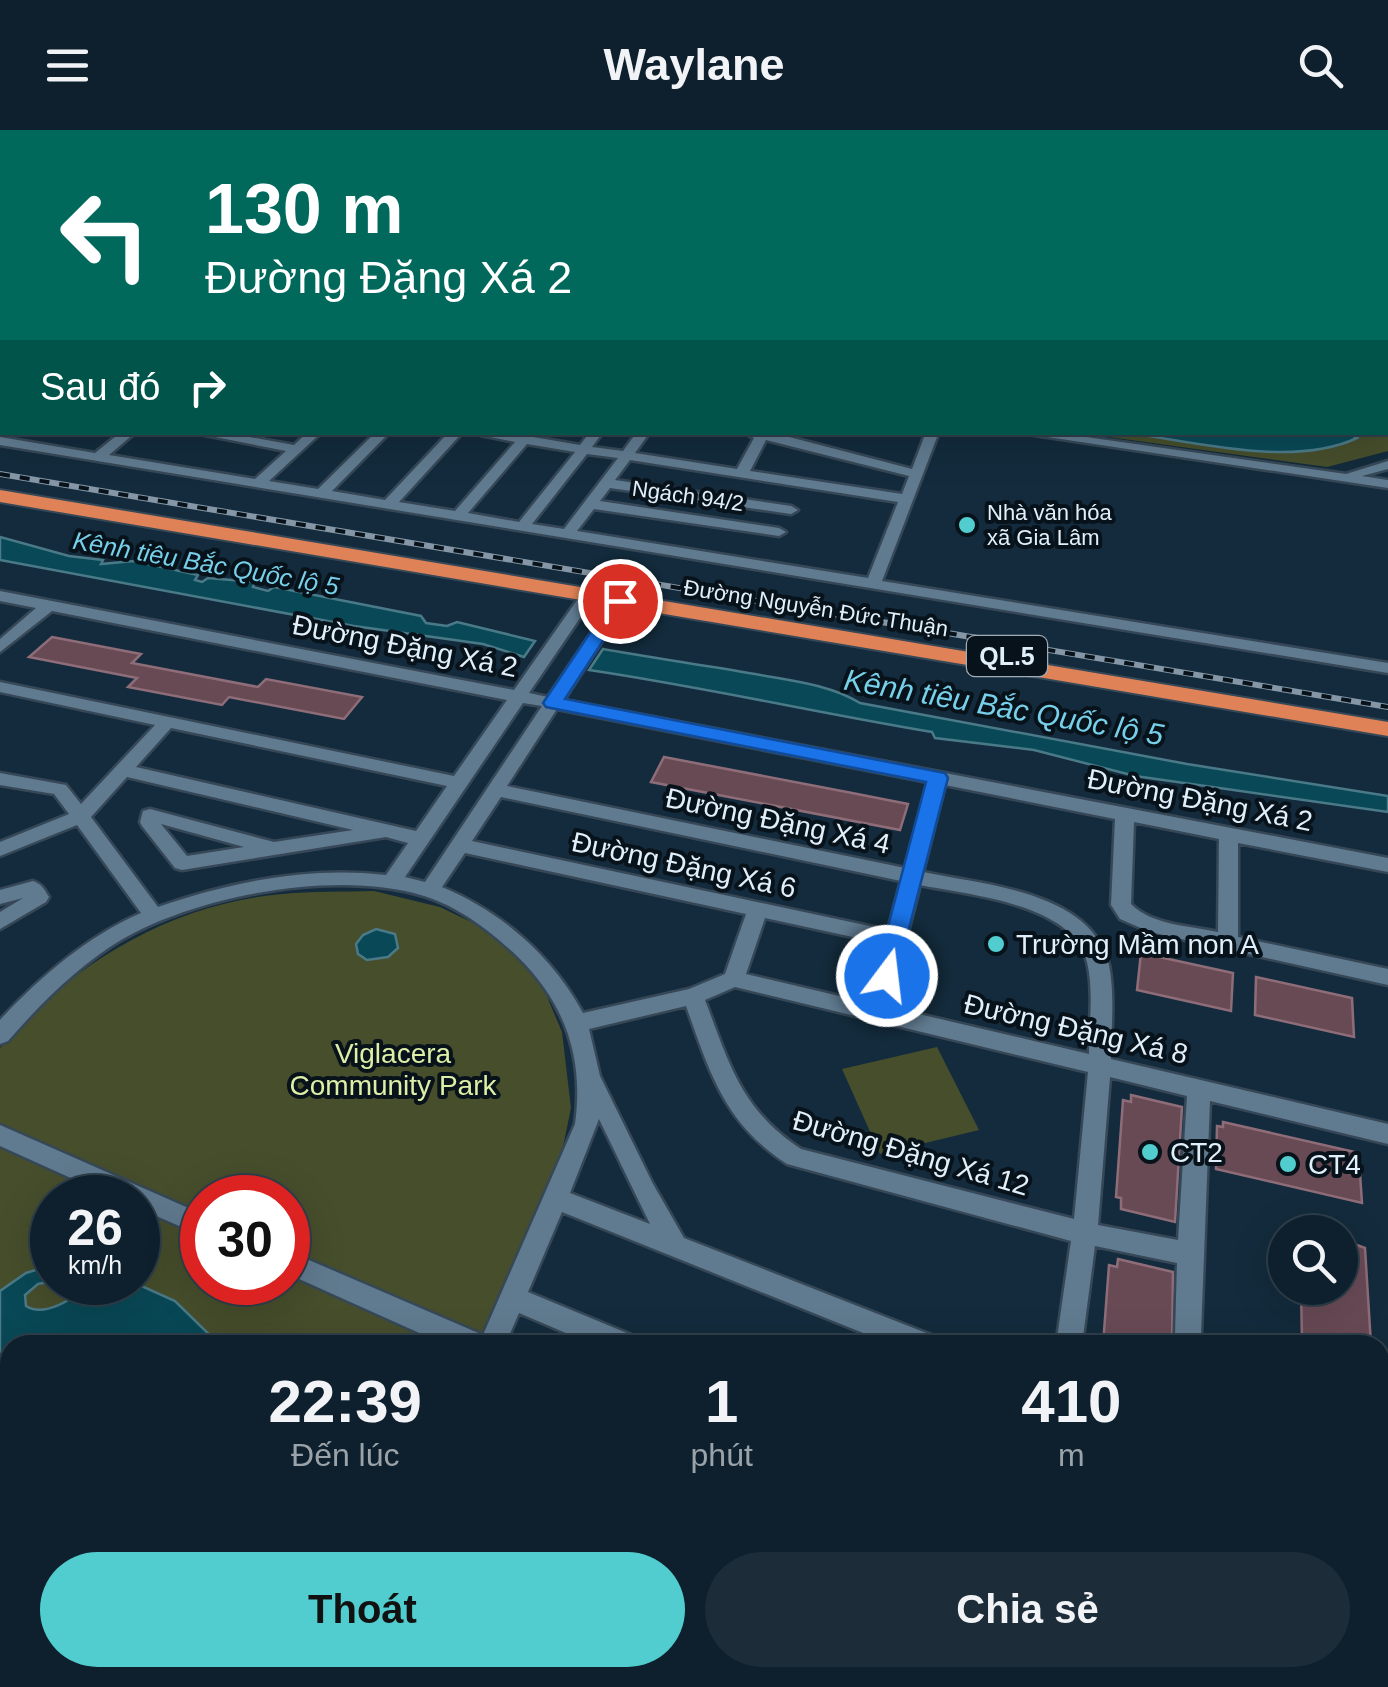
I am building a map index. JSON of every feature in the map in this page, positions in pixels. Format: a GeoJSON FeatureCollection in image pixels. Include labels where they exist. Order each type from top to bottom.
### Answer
{"type":"FeatureCollection","features":[{"type":"Feature","properties":{"kind":"highway","name":"Đường Nguyễn Đức Thuận"},"geometry":{"type":"LineString","coordinates":[[0,486],[590,591]]}},
{"type":"Feature","properties":{"kind":"highway","name":"Đường Nguyễn Đức Thuận"},"geometry":{"type":"LineString","coordinates":[[0,496],[1388,720]]}},
{"type":"Feature","properties":{"kind":"highway","name":"Đường Nguyễn Đức Thuận"},"geometry":{"type":"LineString","coordinates":[[623,596],[1388,729]]}},
{"type":"Feature","properties":{"kind":"street"},"geometry":{"type":"LineString","coordinates":[[36,447],[52,435]]}},
{"type":"Feature","properties":{"kind":"street"},"geometry":{"type":"LineString","coordinates":[[98,457],[126,435]]}},
{"type":"Feature","properties":{"kind":"street"},"geometry":{"type":"LineString","coordinates":[[214,435],[297,449]]}},
{"type":"Feature","properties":{"kind":"street"},"geometry":{"type":"LineString","coordinates":[[258,483],[313,435]]}},
{"type":"Feature","properties":{"kind":"street"},"geometry":{"type":"LineString","coordinates":[[322,494],[381,435]]}},
{"type":"Feature","properties":{"kind":"street"},"geometry":{"type":"LineString","coordinates":[[389,504],[454,435]]}},
{"type":"Feature","properties":{"kind":"street"},"geometry":{"type":"LineString","coordinates":[[523,526],[594,435]]}},
{"type":"Feature","properties":{"kind":"street"},"geometry":{"type":"LineString","coordinates":[[568,534],[642,435]]}},
{"type":"Feature","properties":{"kind":"street"},"geometry":{"type":"LineString","coordinates":[[741,474],[758,435]]}},
{"type":"Feature","properties":{"kind":"street"},"geometry":{"type":"LineString","coordinates":[[762,435],[917,474]]}},
{"type":"Feature","properties":{"kind":"street"},"geometry":{"type":"LineString","coordinates":[[873,584],[932,435]]}},
{"type":"Feature","properties":{"kind":"street"},"geometry":{"type":"LineString","coordinates":[[1041,435],[1388,484]]}},
{"type":"Feature","properties":{"kind":"street"},"geometry":{"type":"LineString","coordinates":[[458,516],[527,436],[582,450],[907,499]]}},
{"type":"Feature","properties":{"kind":"street"},"geometry":{"type":"LineString","coordinates":[[0,441],[1388,668]]}},
{"type":"Feature","properties":{"kind":"street"},"geometry":{"type":"LineString","coordinates":[[1344,478],[1388,465]]}},
{"type":"Feature","properties":{"kind":"street"},"geometry":{"type":"LineString","coordinates":[[606,483],[791,510]]}},
{"type":"Feature","properties":{"kind":"street"},"geometry":{"type":"LineString","coordinates":[[762,566],[805,483]]}},
{"type":"Feature","properties":{"kind":"street","name":"Ngách 94/2"},"geometry":{"type":"LineString","coordinates":[[590,504],[779,532]]}},
{"type":"Feature","properties":{"kind":"street"},"geometry":{"type":"LineString","coordinates":[[392,882],[590,591]]}},
{"type":"Feature","properties":{"kind":"street","name":"Đường Đặng Xá 2"},"geometry":{"type":"LineString","coordinates":[[0,596],[1388,865]]}},
{"type":"Feature","properties":{"kind":"street"},"geometry":{"type":"LineString","coordinates":[[430,890],[623,596]]}},
{"type":"Feature","properties":{"kind":"street"},"geometry":{"type":"LineString","coordinates":[[0,647],[49,606]]}},
{"type":"Feature","properties":{"kind":"street"},"geometry":{"type":"LineString","coordinates":[[0,687],[459,783]]}},
{"type":"Feature","properties":{"kind":"street"},"geometry":{"type":"LineString","coordinates":[[0,849],[80,816],[167,722]]}},
{"type":"Feature","properties":{"kind":"street"},"geometry":{"type":"LineString","coordinates":[[122,770],[421,839]]}},
{"type":"Feature","properties":{"kind":"street"},"geometry":{"type":"LineString","coordinates":[[0,778],[60,789],[153,916]]}},
{"type":"Feature","properties":{"kind":"street"},"geometry":{"type":"LineString","coordinates":[[877,1013],[938,778]]}},
{"type":"Feature","properties":{"kind":"street"},"geometry":{"type":"LineString","coordinates":[[179,784],[150,815],[149,822],[182,863],[386,831]]}},
{"type":"Feature","properties":{"kind":"street","name":"Đường Đặng Xá 4"},"geometry":{"type":"LineString","coordinates":[[496,790],[1024,900],[1064,917],[1082,933],[1100,972],[1100,1067],[1070,1335]]}},
{"type":"Feature","properties":{"kind":"street"},"geometry":{"type":"LineString","coordinates":[[1125,814],[1123,910],[1150,925],[1388,977]]}},
{"type":"Feature","properties":{"kind":"street"},"geometry":{"type":"LineString","coordinates":[[150,815],[273,848]]}},
{"type":"Feature","properties":{"kind":"street"},"geometry":{"type":"LineString","coordinates":[[1228,834],[1228,941]]}},
{"type":"Feature","properties":{"kind":"street","name":"Đường Đặng Xá 6"},"geometry":{"type":"LineString","coordinates":[[460,844],[896,939]]}},
{"type":"Feature","properties":{"kind":"street"},"geometry":{"type":"LineString","coordinates":[[0,1036],[53,981],[101,946],[153,916],[275,886],[392,882],[430,890],[493,924],[548,975],[578,1024],[590,1072],[644,1191],[674,1246]]}},
{"type":"Feature","properties":{"kind":"street"},"geometry":{"type":"LineString","coordinates":[[0,898],[33,888],[39,897],[0,922]]}},
{"type":"Feature","properties":{"kind":"street"},"geometry":{"type":"LineString","coordinates":[[578,1024],[694,996],[734,979],[758,909]]}},
{"type":"Feature","properties":{"kind":"street","name":"Đường Đặng Xá 8"},"geometry":{"type":"LineString","coordinates":[[734,979],[1388,1134]]}},
{"type":"Feature","properties":{"kind":"street","name":"Đường Đặng Xá 12"},"geometry":{"type":"LineString","coordinates":[[694,996],[742,1114],[764,1140],[795,1157],[1083,1233],[1190,1254]]}},
{"type":"Feature","properties":{"kind":"street"},"geometry":{"type":"LineString","coordinates":[[496,1335],[587,1124],[590,1072]]}},
{"type":"Feature","properties":{"kind":"street"},"geometry":{"type":"LineString","coordinates":[[1188,1334],[1199,1089]]}},
{"type":"Feature","properties":{"kind":"street"},"geometry":{"type":"LineString","coordinates":[[0,1135],[180,1214]]}},
{"type":"Feature","properties":{"kind":"street"},"geometry":{"type":"LineString","coordinates":[[556,1198],[900,1335]]}},
{"type":"Feature","properties":{"kind":"street"},"geometry":{"type":"LineString","coordinates":[[310,1272],[452,1335]]}},
{"type":"Feature","properties":{"kind":"street"},"geometry":{"type":"LineString","coordinates":[[512,1298],[600,1335]]}},
{"type":"Feature","properties":{"kind":"green space"},"geometry":{"type":"Polygon","coordinates":[[[1095,435],[1388,435],[1388,451],[1327,467],[1095,435]]]}},
{"type":"Feature","properties":{"kind":"green space","name":"Viglacera Community Park"},"geometry":{"type":"Polygon","coordinates":[[[374,891],[440,907],[490,931],[538,975],[562,1032],[571,1108],[556,1181],[484,1335],[0,1335],[0,1048],[58,990],[126,943],[201,910],[293,893],[374,891]]]}},
{"type":"Feature","properties":{"kind":"green space"},"geometry":{"type":"Polygon","coordinates":[[[937,1047],[979,1130],[880,1154],[842,1069],[937,1047]]]}},
{"type":"Feature","properties":{"kind":"water"},"geometry":{"type":"Polygon","coordinates":[[[1142,435],[1357,438],[1304,451],[1214,446],[1142,435]]]}},
{"type":"Feature","properties":{"kind":"water"},"geometry":{"type":"Polygon","coordinates":[[[0,537],[69,556],[103,560],[101,564],[134,561],[198,575],[195,580],[202,582],[208,578],[255,582],[253,587],[268,591],[274,587],[421,616],[426,623],[447,626],[457,622],[535,641],[524,657],[483,644],[354,626],[0,560],[0,537]]]}},
{"type":"Feature","properties":{"kind":"water"},"geometry":{"type":"Polygon","coordinates":[[[603,649],[809,684],[860,703],[1187,764],[1388,796],[1388,812],[1135,776],[1034,750],[935,738],[932,732],[589,670],[603,649]]]}},
{"type":"Feature","properties":{"kind":"water"},"geometry":{"type":"Polygon","coordinates":[[[376,929],[395,934],[398,948],[388,957],[367,960],[358,954],[356,944],[376,929]]]}},
{"type":"Feature","properties":{"kind":"water"},"geometry":{"type":"Polygon","coordinates":[[[30,1272],[30,1291],[25,1295],[26,1306],[33,1309],[57,1305],[160,1305],[160,1294],[175,1301],[210,1335],[0,1335],[0,1291],[30,1272]]]}},
{"type":"Feature","properties":{"kind":"building"},"geometry":{"type":"Polygon","coordinates":[[[52,637],[141,654],[132,663],[258,687],[266,679],[362,697],[344,719],[229,697],[222,705],[128,687],[137,678],[29,657],[52,637]]]}},
{"type":"Feature","properties":{"kind":"building"},"geometry":{"type":"Polygon","coordinates":[[[664,757],[908,804],[900,830],[651,782],[664,757]]]}},
{"type":"Feature","properties":{"kind":"building"},"geometry":{"type":"Polygon","coordinates":[[[1141,953],[1233,973],[1231,1011],[1137,990],[1141,953]]]}},
{"type":"Feature","properties":{"kind":"building"},"geometry":{"type":"Polygon","coordinates":[[[1256,977],[1352,998],[1354,1037],[1255,1015],[1256,977]]]}},
{"type":"Feature","properties":{"kind":"building","name":"CT2"},"geometry":{"type":"Polygon","coordinates":[[[1131,1095],[1182,1107],[1175,1222],[1121,1209],[1121,1198],[1116,1197],[1123,1100],[1131,1102],[1131,1095]]]}},
{"type":"Feature","properties":{"kind":"building","name":"CT4"},"geometry":{"type":"Polygon","coordinates":[[[1223,1122],[1355,1152],[1359,1159],[1362,1203],[1216,1169],[1217,1126],[1223,1127],[1223,1122]]]}},
{"type":"Feature","properties":{"kind":"building"},"geometry":{"type":"Polygon","coordinates":[[[1358,1245],[1365,1248],[1370,1335],[1302,1335],[1301,1305],[1358,1305],[1358,1245]]]}},
{"type":"Feature","properties":{"kind":"building"},"geometry":{"type":"Polygon","coordinates":[[[1118,1259],[1173,1272],[1172,1335],[1104,1335],[1109,1265],[1117,1267],[1118,1259]]]}},
{"type":"Feature","properties":{"kind":"railway"},"geometry":{"type":"LineString","coordinates":[[0,474],[1388,707]]}},
{"type":"Feature","properties":{"kind":"place","name":"Nhà văn hóa xã Gia Lâm"},"geometry":{"type":"Point","coordinates":[967,525]}},
{"type":"Feature","properties":{"kind":"place","name":"Trường Mầm non A"},"geometry":{"type":"Point","coordinates":[996,944]}},
{"type":"Feature","properties":{"kind":"place","name":"CT2"},"geometry":{"type":"Point","coordinates":[1150,1152]}},
{"type":"Feature","properties":{"kind":"place","name":"CT4"},"geometry":{"type":"Point","coordinates":[1288,1164]}},
{"type":"Feature","properties":{"kind":"route"},"geometry":{"type":"LineString","coordinates":[[620,601],[553,703],[938,778],[887,976]]}},
{"type":"Feature","properties":{"kind":"water label","name":"Kênh tiêu Bắc Quốc lộ 5"},"geometry":{"type":"Point","coordinates":[206,563]}},
{"type":"Feature","properties":{"kind":"water label","name":"Kênh tiêu Bắc Quốc lộ 5"},"geometry":{"type":"Point","coordinates":[1004,707]}}]}
